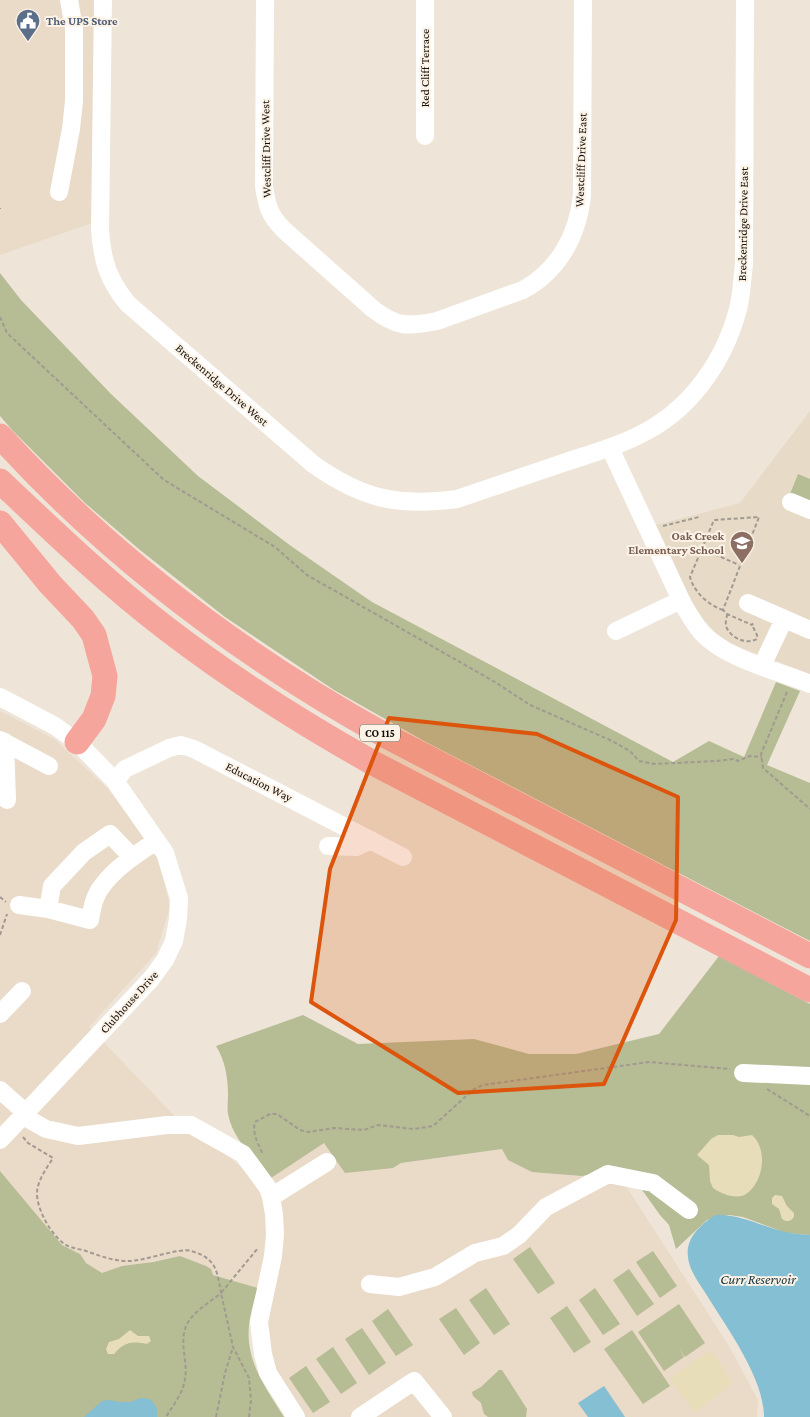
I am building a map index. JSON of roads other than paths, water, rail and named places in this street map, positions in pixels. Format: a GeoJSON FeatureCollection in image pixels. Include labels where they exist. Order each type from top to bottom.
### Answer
{"type":"FeatureCollection","features":[{"type":"Feature","properties":{"kind":"highway","name":"CO 115"},"geometry":{"type":"LineString","coordinates":[[0,436],[76,512],[170,593],[267,663],[334,707],[810,956]]}},
{"type":"Feature","properties":{"kind":"highway","name":"CO 115"},"geometry":{"type":"LineString","coordinates":[[0,481],[56,534],[167,629],[318,732],[391,772],[810,990]]}},
{"type":"Feature","properties":{"kind":"highway"},"geometry":{"type":"LineString","coordinates":[[0,523],[50,584],[83,619],[94,635],[105,676],[103,696],[94,719],[77,742]]}},
{"type":"Feature","properties":{"kind":"street"},"geometry":{"type":"LineString","coordinates":[[59,192],[71,129],[74,101],[74,28],[69,0]]}},
{"type":"Feature","properties":{"kind":"street","name":"Breckenridge Drive West"},"geometry":{"type":"LineString","coordinates":[[103,0],[101,250],[112,282],[128,304],[313,464],[346,485],[366,494],[387,500],[413,502],[436,502],[457,499],[610,448]]}},
{"type":"Feature","properties":{"kind":"street","name":"Westcliff Drive West"},"geometry":{"type":"LineString","coordinates":[[266,0],[264,186],[269,212],[284,230],[372,309],[401,325]]}},
{"type":"Feature","properties":{"kind":"street","name":"Red Cliff Terrace"},"geometry":{"type":"LineString","coordinates":[[425,0],[425,136]]}},
{"type":"Feature","properties":{"kind":"street","name":"Westcliff Drive East"},"geometry":{"type":"LineString","coordinates":[[401,325],[424,324],[436,321],[523,290],[539,280],[555,265],[572,238],[582,195],[583,0]]}},
{"type":"Feature","properties":{"kind":"street","name":"Breckenridge Drive East"},"geometry":{"type":"LineString","coordinates":[[610,448],[648,431],[680,408],[701,386],[730,335],[738,308],[744,264],[745,0]]}},
{"type":"Feature","properties":{"kind":"street"},"geometry":{"type":"LineString","coordinates":[[610,448],[681,600],[694,623],[713,642],[734,654],[810,684]]}},
{"type":"Feature","properties":{"kind":"street"},"geometry":{"type":"LineString","coordinates":[[791,502],[810,510]]}},
{"type":"Feature","properties":{"kind":"street"},"geometry":{"type":"LineString","coordinates":[[616,631],[681,600]]}},
{"type":"Feature","properties":{"kind":"street"},"geometry":{"type":"LineString","coordinates":[[752,611],[784,619],[810,630]]}},
{"type":"Feature","properties":{"kind":"street"},"geometry":{"type":"LineString","coordinates":[[762,666],[784,619]]}},
{"type":"Feature","properties":{"kind":"street","name":"Clubhouse Drive"},"geometry":{"type":"LineString","coordinates":[[0,697],[55,726],[77,742],[115,780],[165,853],[179,898],[174,941],[165,960],[151,979],[0,1140]]}},
{"type":"Feature","properties":{"kind":"street"},"geometry":{"type":"LineString","coordinates":[[3,741],[49,766]]}},
{"type":"Feature","properties":{"kind":"street"},"geometry":{"type":"LineString","coordinates":[[3,741],[7,800]]}},
{"type":"Feature","properties":{"kind":"street","name":"Education Way"},"geometry":{"type":"LineString","coordinates":[[115,780],[125,770],[169,748],[181,745],[194,749],[403,857]]}},
{"type":"Feature","properties":{"kind":"street"},"geometry":{"type":"LineString","coordinates":[[48,909],[52,886],[84,852],[110,834],[132,857]]}},
{"type":"Feature","properties":{"kind":"street"},"geometry":{"type":"LineString","coordinates":[[328,846],[356,847],[371,840]]}},
{"type":"Feature","properties":{"kind":"street"},"geometry":{"type":"LineString","coordinates":[[11,906],[48,909],[90,920],[93,903],[101,887],[132,857],[156,841]]}},
{"type":"Feature","properties":{"kind":"street"},"geometry":{"type":"LineString","coordinates":[[0,1014],[22,991]]}},
{"type":"Feature","properties":{"kind":"street"},"geometry":{"type":"LineString","coordinates":[[742,1073],[810,1076]]}},
{"type":"Feature","properties":{"kind":"street"},"geometry":{"type":"LineString","coordinates":[[0,1090],[21,1118],[46,1129],[78,1136],[167,1125],[191,1125],[243,1154],[268,1188],[271,1197],[275,1234],[273,1256],[259,1322],[263,1354],[268,1373],[296,1417]]}},
{"type":"Feature","properties":{"kind":"street"},"geometry":{"type":"LineString","coordinates":[[271,1197],[327,1162]]}},
{"type":"Feature","properties":{"kind":"street"},"geometry":{"type":"LineString","coordinates":[[370,1284],[399,1287],[435,1277],[475,1253],[503,1246],[519,1235],[546,1207],[608,1174],[653,1183],[689,1210]]}},
{"type":"Feature","properties":{"kind":"street"},"geometry":{"type":"LineString","coordinates":[[360,1417],[414,1381],[437,1415]]}},
{"type":"Feature","properties":{"kind":"water","name":"Curr Reservoir"},"geometry":{"type":"Polygon","coordinates":[[[716,1215],[735,1217],[795,1234],[810,1235],[810,1417],[764,1417],[758,1386],[751,1370],[734,1338],[692,1272],[688,1257],[689,1244],[700,1227],[716,1215]]]}},
{"type":"Feature","properties":{"kind":"water"},"geometry":{"type":"Polygon","coordinates":[[[604,1386],[625,1417],[588,1417],[578,1403],[604,1386]]]}},
{"type":"Feature","properties":{"kind":"water"},"geometry":{"type":"Polygon","coordinates":[[[140,1398],[152,1401],[157,1409],[157,1417],[84,1417],[102,1401],[131,1402],[140,1398]]]}},
{"type":"Feature","properties":{"kind":"place","name":"The UPS Store"},"geometry":{"type":"Point","coordinates":[28,42]}},
{"type":"Feature","properties":{"kind":"place","name":"Oak Creek Elementary School"},"geometry":{"type":"Point","coordinates":[742,564]}}]}
